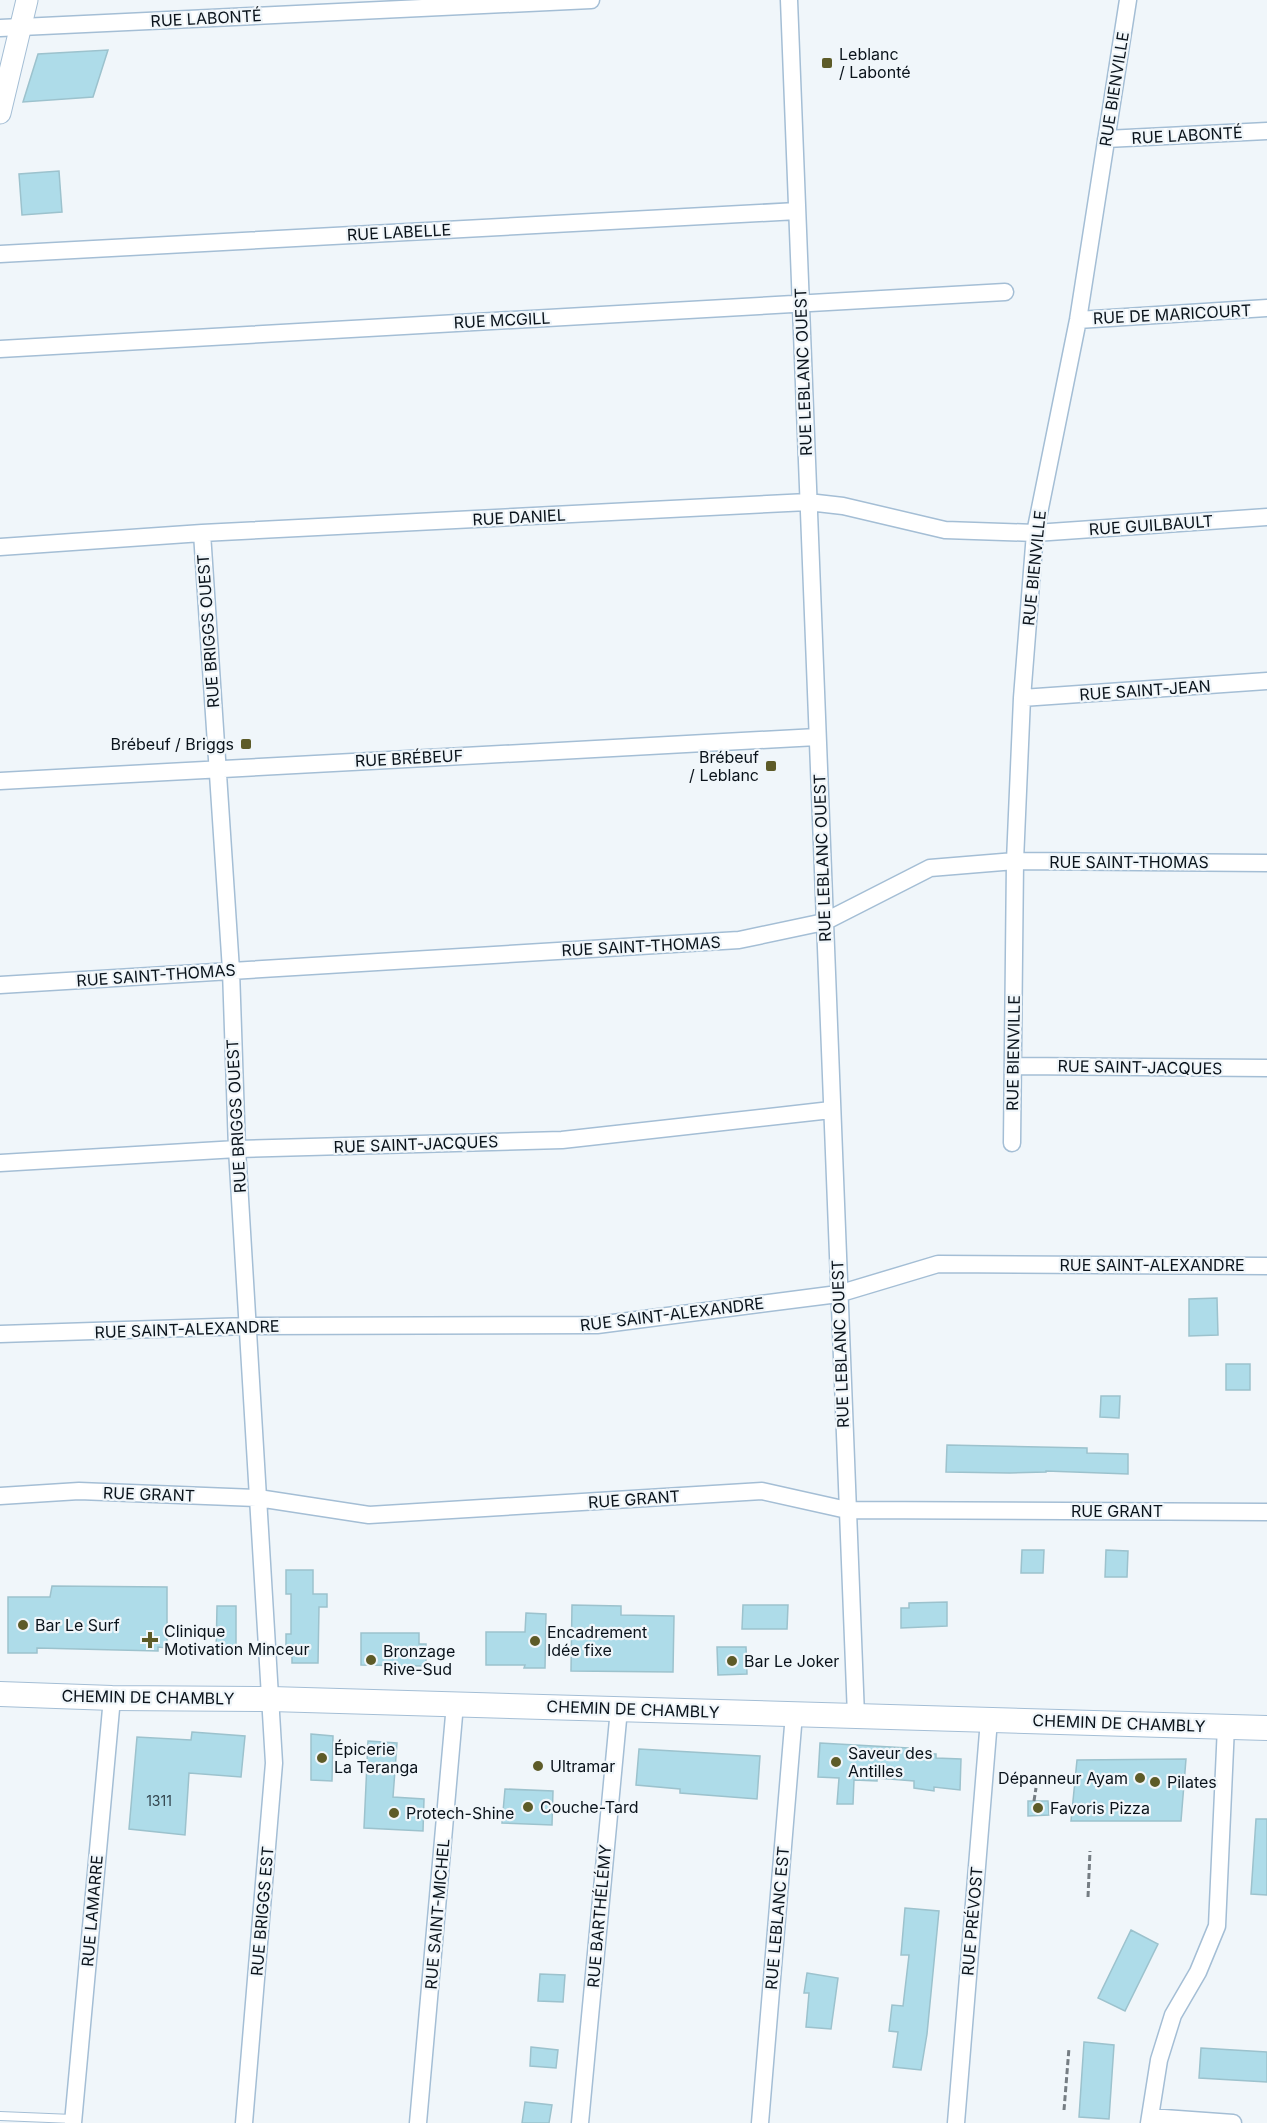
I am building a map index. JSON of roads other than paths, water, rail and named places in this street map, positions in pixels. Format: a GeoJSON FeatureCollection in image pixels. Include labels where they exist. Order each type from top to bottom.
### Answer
{"type":"FeatureCollection","features":[{"type":"Feature","properties":{"kind":"main road","name":"CHEMIN DE CHAMBLY"},"geometry":{"type":"LineString","coordinates":[[0,1694],[112,1698],[271,1699],[1267,1728]]}},
{"type":"Feature","properties":{"kind":"street"},"geometry":{"type":"LineString","coordinates":[[0,113],[27,0]]}},
{"type":"Feature","properties":{"kind":"street","name":"RUE LABONTÉ"},"geometry":{"type":"LineString","coordinates":[[0,28],[591,0]]}},
{"type":"Feature","properties":{"kind":"street","name":"RUE LEBLANC OUEST"},"geometry":{"type":"LineString","coordinates":[[789,0],[856,1716]]}},
{"type":"Feature","properties":{"kind":"street","name":"RUE BIENVILLE"},"geometry":{"type":"LineString","coordinates":[[1012,1143],[1015,861],[1022,698],[1035,533],[1078,320],[1128,0]]}},
{"type":"Feature","properties":{"kind":"street","name":"RUE LABONTÉ"},"geometry":{"type":"LineString","coordinates":[[1106,140],[1267,131]]}},
{"type":"Feature","properties":{"kind":"street","name":"RUE LABELLE"},"geometry":{"type":"LineString","coordinates":[[0,254],[797,211]]}},
{"type":"Feature","properties":{"kind":"street","name":"RUE MCGILL"},"geometry":{"type":"LineString","coordinates":[[0,349],[1005,292]]}},
{"type":"Feature","properties":{"kind":"street","name":"RUE DE MARICOURT"},"geometry":{"type":"LineString","coordinates":[[1078,320],[1267,308]]}},
{"type":"Feature","properties":{"kind":"street","name":"RUE DANIEL"},"geometry":{"type":"LineString","coordinates":[[0,547],[202,533],[808,502],[843,506],[945,530],[1035,533]]}},
{"type":"Feature","properties":{"kind":"street","name":"RUE GUILBAULT"},"geometry":{"type":"LineString","coordinates":[[1035,533],[1267,517]]}},
{"type":"Feature","properties":{"kind":"street","name":"RUE BRIGGS OUEST"},"geometry":{"type":"LineString","coordinates":[[202,533],[231,970],[237,1149],[271,1699]]}},
{"type":"Feature","properties":{"kind":"street","name":"RUE SAINT-JEAN"},"geometry":{"type":"LineString","coordinates":[[1022,698],[1267,681]]}},
{"type":"Feature","properties":{"kind":"street","name":"RUE BRÉBEUF"},"geometry":{"type":"LineString","coordinates":[[0,781],[817,737]]}},
{"type":"Feature","properties":{"kind":"street","name":"RUE SAINT-THOMAS"},"geometry":{"type":"LineString","coordinates":[[0,986],[739,940],[824,922],[930,868],[1015,861],[1267,863]]}},
{"type":"Feature","properties":{"kind":"street","name":"RUE SAINT-JACQUES"},"geometry":{"type":"LineString","coordinates":[[1014,1066],[1267,1068]]}},
{"type":"Feature","properties":{"kind":"street","name":"RUE SAINT-JACQUES"},"geometry":{"type":"LineString","coordinates":[[0,1163],[237,1149],[562,1140],[831,1110]]}},
{"type":"Feature","properties":{"kind":"street","name":"RUE SAINT-ALEXANDRE"},"geometry":{"type":"LineString","coordinates":[[0,1334],[248,1326],[597,1325],[838,1294],[938,1263],[1267,1266]]}},
{"type":"Feature","properties":{"kind":"street","name":"RUE GRANT"},"geometry":{"type":"LineString","coordinates":[[0,1496],[79,1491],[258,1498],[369,1515],[762,1491],[847,1510],[1267,1512]]}},
{"type":"Feature","properties":{"kind":"street","name":"RUE LAMARRE"},"geometry":{"type":"LineString","coordinates":[[73,2121],[112,1698]]}},
{"type":"Feature","properties":{"kind":"street","name":"RUE BRIGGS EST"},"geometry":{"type":"LineString","coordinates":[[244,2123],[274,1764],[271,1699]]}},
{"type":"Feature","properties":{"kind":"street","name":"RUE SAINT-MICHEL"},"geometry":{"type":"LineString","coordinates":[[418,2123],[455,1704]]}},
{"type":"Feature","properties":{"kind":"street","name":"RUE BARTHÉLÉMY"},"geometry":{"type":"LineString","coordinates":[[580,2123],[619,1709]]}},
{"type":"Feature","properties":{"kind":"street","name":"RUE LEBLANC EST"},"geometry":{"type":"LineString","coordinates":[[760,2123],[794,1714]]}},
{"type":"Feature","properties":{"kind":"street","name":"RUE PRÉVOST"},"geometry":{"type":"LineString","coordinates":[[956,2123],[989,1720]]}},
{"type":"Feature","properties":{"kind":"street"},"geometry":{"type":"LineString","coordinates":[[1226,1726],[1217,1926],[1198,1972],[1173,2015],[1159,2060],[1150,2120],[1233,2123]]}},
{"type":"Feature","properties":{"kind":"lane"},"geometry":{"type":"LineString","coordinates":[[0,2116],[73,2121]]}},
{"type":"Feature","properties":{"kind":"place","name":"Leblanc / Labonté"},"geometry":{"type":"Point","coordinates":[827,63]}},
{"type":"Feature","properties":{"kind":"place","name":"Brébeuf / Briggs"},"geometry":{"type":"Point","coordinates":[246,744]}},
{"type":"Feature","properties":{"kind":"place","name":"Brébeuf / Leblanc"},"geometry":{"type":"Point","coordinates":[771,766]}},
{"type":"Feature","properties":{"kind":"place","name":"Bar Le Surf"},"geometry":{"type":"Point","coordinates":[23,1625]}},
{"type":"Feature","properties":{"kind":"place","name":"Clinique Motivation Minceur"},"geometry":{"type":"Point","coordinates":[150,1640]}},
{"type":"Feature","properties":{"kind":"place","name":"Encadrement Idée fixe"},"geometry":{"type":"Point","coordinates":[535,1641]}},
{"type":"Feature","properties":{"kind":"place","name":"Bronzage Rive-Sud"},"geometry":{"type":"Point","coordinates":[371,1660]}},
{"type":"Feature","properties":{"kind":"place","name":"Bar Le Joker"},"geometry":{"type":"Point","coordinates":[732,1661]}},
{"type":"Feature","properties":{"kind":"place","name":"Épicerie La Teranga"},"geometry":{"type":"Point","coordinates":[322,1758]}},
{"type":"Feature","properties":{"kind":"place","name":"Saveur des Antilles"},"geometry":{"type":"Point","coordinates":[836,1762]}},
{"type":"Feature","properties":{"kind":"place","name":"Ultramar"},"geometry":{"type":"Point","coordinates":[538,1766]}},
{"type":"Feature","properties":{"kind":"place","name":"Dépanneur Ayam"},"geometry":{"type":"Point","coordinates":[1140,1778]}},
{"type":"Feature","properties":{"kind":"place","name":"Pilates"},"geometry":{"type":"Point","coordinates":[1155,1782]}},
{"type":"Feature","properties":{"kind":"place","name":"Couche-Tard"},"geometry":{"type":"Point","coordinates":[528,1807]}},
{"type":"Feature","properties":{"kind":"place","name":"Favoris Pizza"},"geometry":{"type":"Point","coordinates":[1038,1808]}},
{"type":"Feature","properties":{"kind":"place","name":"Protech-Shine"},"geometry":{"type":"Point","coordinates":[394,1813]}}]}
